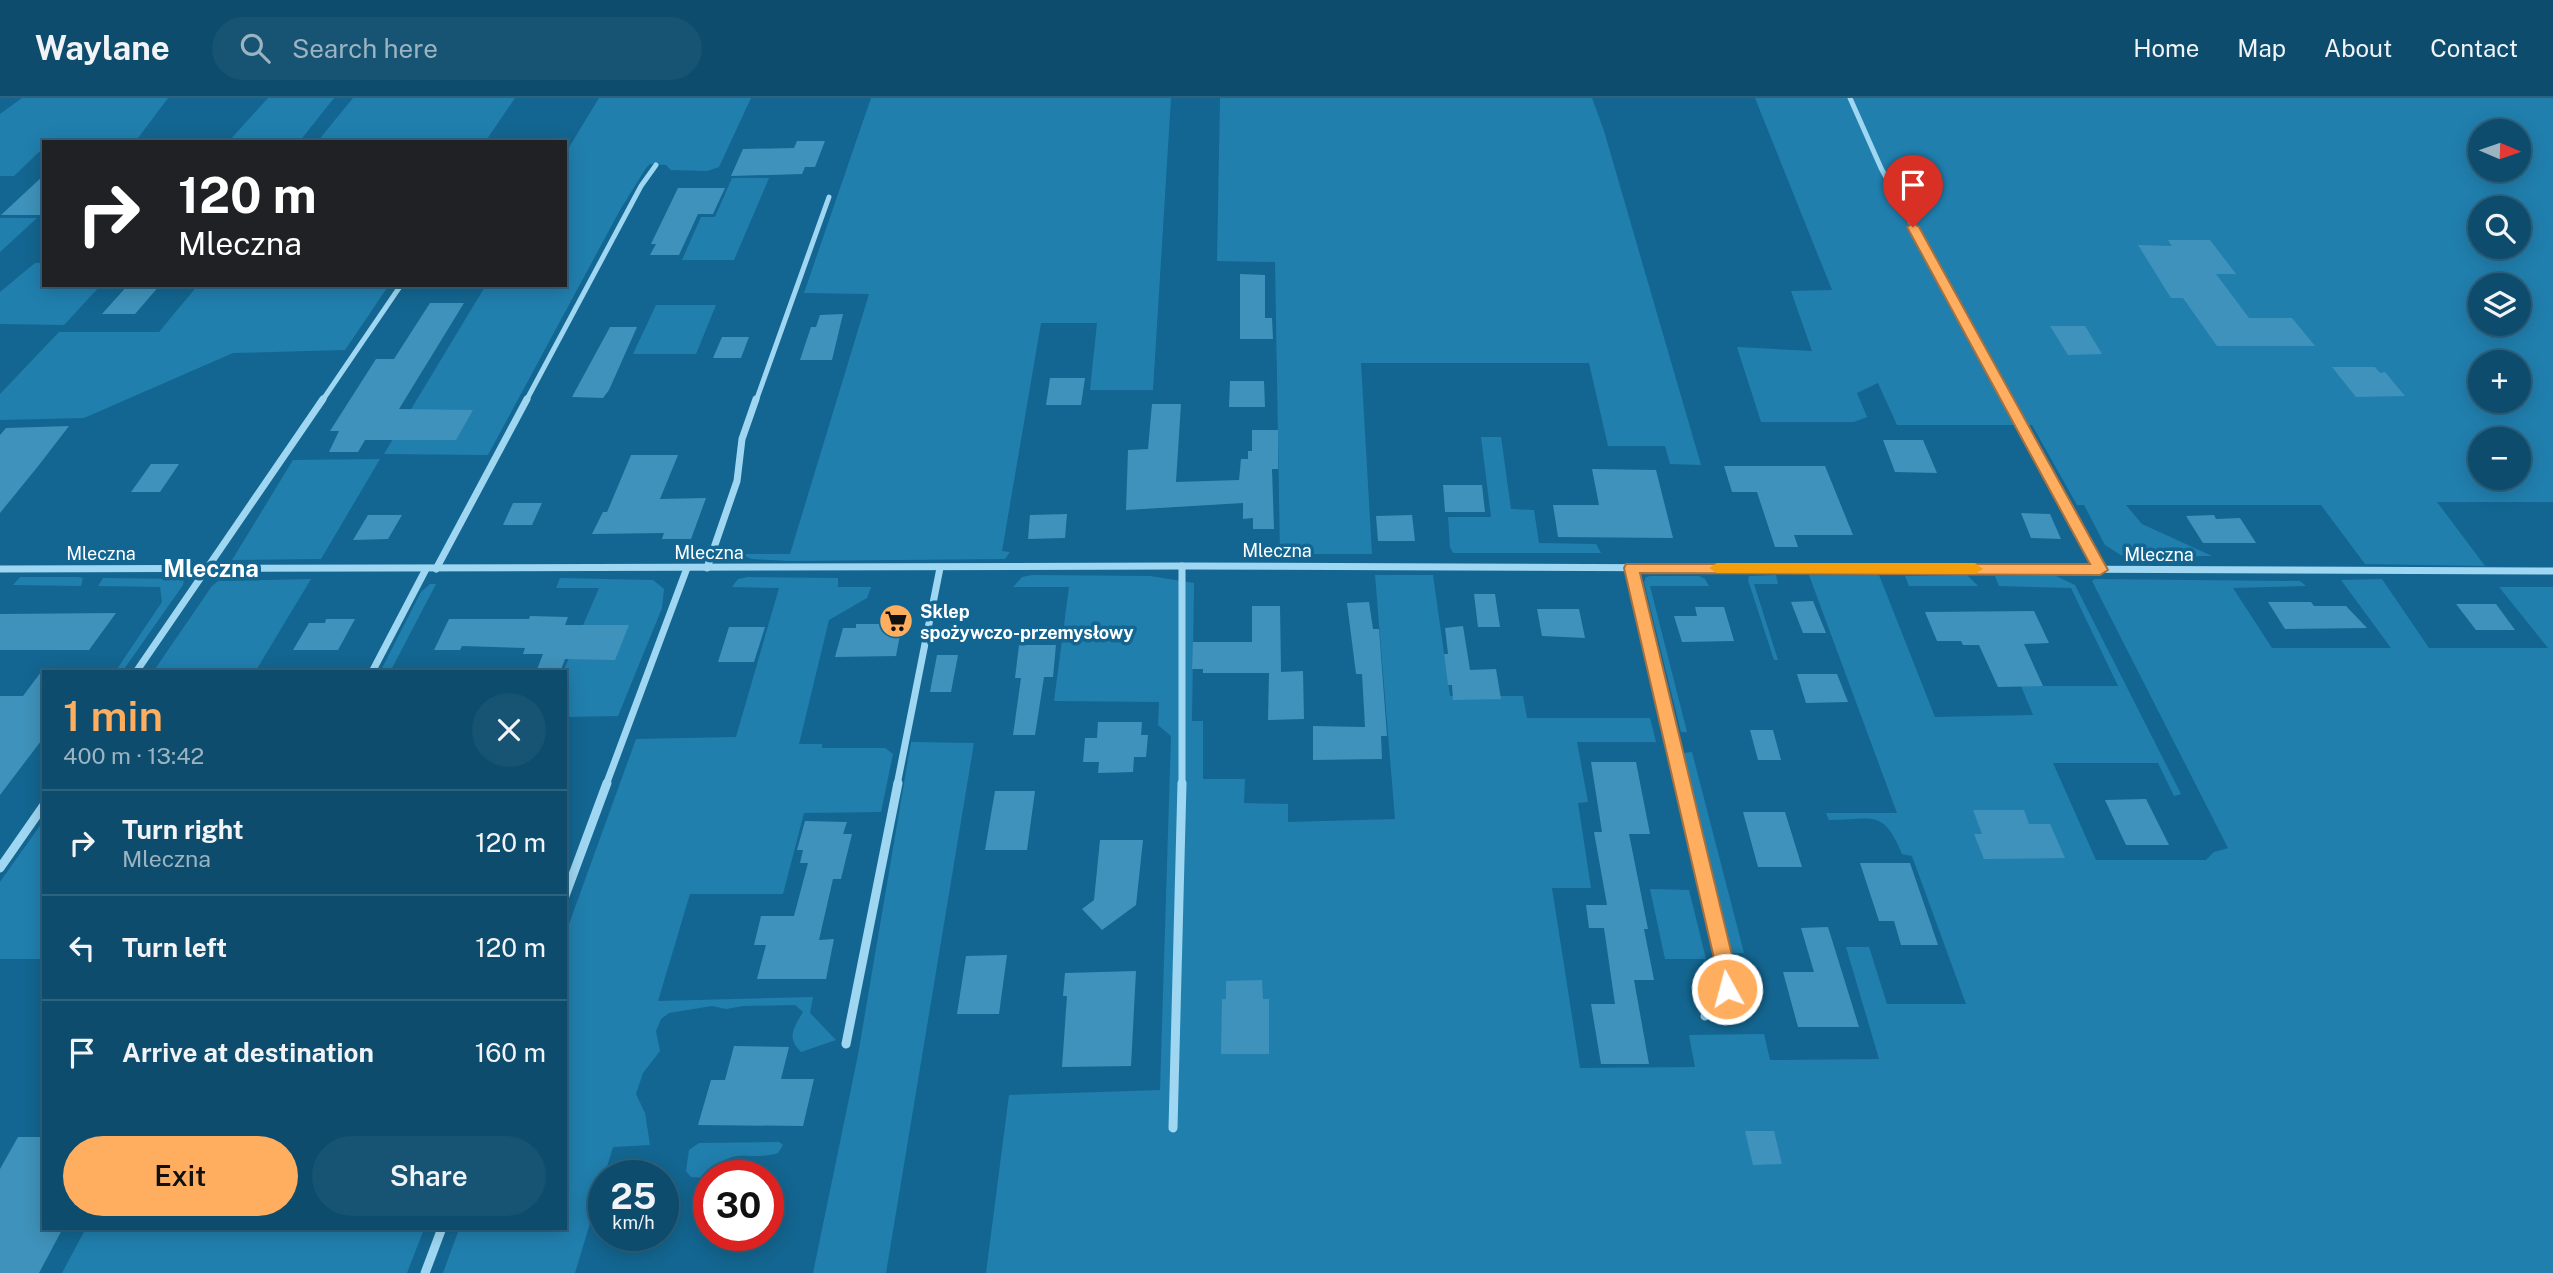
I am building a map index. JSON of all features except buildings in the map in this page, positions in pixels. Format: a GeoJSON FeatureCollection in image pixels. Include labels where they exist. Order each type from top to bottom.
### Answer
{"type":"FeatureCollection","features":[{"type":"Feature","properties":{"kind":"street"},"geometry":{"type":"LineString","coordinates":[[1850,98],[1881,168],[2100,570]]}},
{"type":"Feature","properties":{"kind":"street"},"geometry":{"type":"LineString","coordinates":[[436,569],[641,186],[656,165]]}},
{"type":"Feature","properties":{"kind":"street"},"geometry":{"type":"LineString","coordinates":[[707,568],[737,481],[742,439],[829,197]]}},
{"type":"Feature","properties":{"kind":"street"},"geometry":{"type":"LineString","coordinates":[[137,670],[400,287]]}},
{"type":"Feature","properties":{"kind":"street"},"geometry":{"type":"LineString","coordinates":[[1173,1128],[1183,740],[1182,566]]}},
{"type":"Feature","properties":{"kind":"street","name":"Mleczna"},"geometry":{"type":"LineString","coordinates":[[0,569],[1182,566],[2553,571]]}},
{"type":"Feature","properties":{"kind":"street"},"geometry":{"type":"LineString","coordinates":[[567,891],[687,568]]}},
{"type":"Feature","properties":{"kind":"street"},"geometry":{"type":"LineString","coordinates":[[846,1044],[940,568]]}},
{"type":"Feature","properties":{"kind":"street"},"geometry":{"type":"LineString","coordinates":[[1631,568],[1729,980],[1727,989],[1705,1016]]}},
{"type":"Feature","properties":{"kind":"street"},"geometry":{"type":"LineString","coordinates":[[373,670],[426,569]]}},
{"type":"Feature","properties":{"kind":"street"},"geometry":{"type":"LineString","coordinates":[[0,868],[42,808]]}},
{"type":"Feature","properties":{"kind":"street"},"geometry":{"type":"LineString","coordinates":[[425,1273],[441,1230]]}},
{"type":"Feature","properties":{"kind":"shaded area"},"geometry":{"type":"Polygon","coordinates":[[[22,98],[168,98],[136,140],[42,140],[42,152],[14,176],[0,176],[0,114],[22,98]]]}},
{"type":"Feature","properties":{"kind":"shaded area"},"geometry":{"type":"Polygon","coordinates":[[[268,98],[334,98],[301,140],[230,140],[268,98]]]}},
{"type":"Feature","properties":{"kind":"shaded area"},"geometry":{"type":"Polygon","coordinates":[[[353,98],[515,98],[486,140],[319,140],[353,98]]]}},
{"type":"Feature","properties":{"kind":"shaded area"},"geometry":{"type":"Polygon","coordinates":[[[599,98],[751,98],[719,167],[707,171],[671,170],[666,165],[650,164],[646,168],[620,210],[488,455],[384,454],[485,287],[567,287],[567,151],[599,98]]]}},
{"type":"Feature","properties":{"kind":"shaded area"},"geometry":{"type":"Polygon","coordinates":[[[871,98],[1171,98],[1153,390],[1090,390],[1097,323],[1041,323],[1002,551],[1010,552],[1005,559],[788,561],[752,559],[739,554],[790,554],[869,294],[804,293],[871,98]]]}},
{"type":"Feature","properties":{"kind":"shaded area"},"geometry":{"type":"Polygon","coordinates":[[[1220,98],[1592,98],[1604,131],[1701,465],[1670,464],[1665,446],[1608,446],[1589,363],[1361,363],[1372,554],[1280,554],[1275,262],[1217,261],[1220,98]]]}},
{"type":"Feature","properties":{"kind":"shaded area"},"geometry":{"type":"Polygon","coordinates":[[[1755,98],[2553,98],[2553,502],[2437,502],[2485,566],[2365,564],[2321,505],[2126,505],[2142,524],[2212,556],[2124,557],[2105,545],[2084,505],[2077,505],[2032,425],[1897,425],[1878,383],[1857,393],[1867,417],[1854,422],[1761,422],[1737,347],[1812,351],[1791,291],[1832,290],[1755,98]]]}},
{"type":"Feature","properties":{"kind":"shaded area"},"geometry":{"type":"Polygon","coordinates":[[[732,178],[769,178],[734,260],[682,260],[701,217],[715,217],[732,178]]]}},
{"type":"Feature","properties":{"kind":"shaded area"},"geometry":{"type":"Polygon","coordinates":[[[0,218],[37,218],[0,252],[0,218]]]}},
{"type":"Feature","properties":{"kind":"shaded area"},"geometry":{"type":"Polygon","coordinates":[[[35,263],[42,263],[42,287],[99,287],[64,325],[0,324],[0,292],[35,263]]]}},
{"type":"Feature","properties":{"kind":"shaded area"},"geometry":{"type":"Polygon","coordinates":[[[196,287],[388,287],[345,350],[233,353],[84,418],[0,420],[0,394],[59,332],[159,332],[196,287]]]}},
{"type":"Feature","properties":{"kind":"shaded area"},"geometry":{"type":"Polygon","coordinates":[[[656,305],[716,305],[696,354],[633,354],[656,305]]]}},
{"type":"Feature","properties":{"kind":"shaded area"},"geometry":{"type":"Polygon","coordinates":[[[1481,437],[1501,437],[1511,509],[1534,510],[1539,543],[1596,544],[1601,553],[1453,553],[1450,547],[1448,517],[1491,517],[1481,437]]]}},
{"type":"Feature","properties":{"kind":"shaded area"},"geometry":{"type":"Polygon","coordinates":[[[380,459],[321,559],[232,560],[293,460],[380,459]]]}},
{"type":"Feature","properties":{"kind":"shaded area"},"geometry":{"type":"Polygon","coordinates":[[[1375,575],[1433,575],[1450,696],[1523,696],[1527,718],[1650,718],[1656,742],[1577,742],[1588,802],[1578,803],[1591,888],[1552,888],[1580,1068],[1695,1067],[1689,1035],[1764,1034],[1770,1060],[1879,1059],[1846,947],[1869,947],[1887,1004],[1966,1004],[1912,856],[1902,854],[1889,829],[1882,823],[1866,819],[1829,820],[1826,813],[1897,813],[1809,575],[1879,575],[1935,717],[2033,715],[2021,686],[2118,686],[2071,588],[1999,586],[1995,576],[2056,576],[2075,585],[2181,794],[2174,796],[2158,763],[2053,763],[2096,860],[2206,860],[2214,852],[2228,848],[2092,581],[2095,579],[2300,581],[2306,586],[2233,588],[2272,648],[2391,648],[2341,580],[2382,579],[2429,648],[2548,648],[2499,587],[2553,587],[2553,1273],[986,1273],[1009,1095],[1160,1090],[1171,736],[1158,725],[1159,702],[1054,701],[1069,587],[1013,587],[1022,577],[1150,576],[1194,583],[1192,721],[1203,721],[1203,779],[1245,779],[1244,803],[1288,804],[1288,822],[1395,819],[1375,575]]]}},
{"type":"Feature","properties":{"kind":"shaded area"},"geometry":{"type":"Polygon","coordinates":[[[1776,575],[1778,584],[1754,584],[1778,660],[1774,660],[1748,580],[1749,576],[1776,575]]]}},
{"type":"Feature","properties":{"kind":"shaded area"},"geometry":{"type":"Polygon","coordinates":[[[1967,575],[1978,586],[1909,586],[1905,576],[1967,575]]]}},
{"type":"Feature","properties":{"kind":"shaded area"},"geometry":{"type":"Polygon","coordinates":[[[1699,576],[1705,579],[1709,586],[1650,586],[1687,732],[1681,732],[1644,582],[1646,577],[1699,576]]]}},
{"type":"Feature","properties":{"kind":"shaded area"},"geometry":{"type":"Polygon","coordinates":[[[20,577],[83,578],[81,586],[13,585],[20,577]]]}},
{"type":"Feature","properties":{"kind":"shaded area"},"geometry":{"type":"Polygon","coordinates":[[[748,577],[838,578],[838,587],[871,587],[867,598],[829,620],[799,744],[822,744],[822,748],[885,748],[893,754],[881,812],[804,813],[783,894],[690,894],[658,1001],[813,997],[810,1013],[836,1040],[801,1052],[794,1042],[793,1032],[803,1012],[795,1005],[726,1009],[712,1006],[669,1013],[661,1019],[656,1031],[660,1051],[643,1073],[636,1094],[645,1113],[650,1145],[613,1147],[609,1160],[588,1160],[588,1230],[575,1273],[443,1273],[459,1230],[567,1230],[567,929],[636,739],[736,737],[779,588],[732,587],[738,579],[748,577]]]}},
{"type":"Feature","properties":{"kind":"shaded area"},"geometry":{"type":"Polygon","coordinates":[[[103,578],[184,579],[183,585],[123,670],[116,670],[162,602],[160,587],[98,586],[103,578]]]}},
{"type":"Feature","properties":{"kind":"shaded area"},"geometry":{"type":"Polygon","coordinates":[[[560,578],[653,580],[664,589],[662,608],[618,716],[567,717],[567,670],[564,670],[599,588],[556,588],[560,578]]]}},
{"type":"Feature","properties":{"kind":"shaded area"},"geometry":{"type":"Polygon","coordinates":[[[311,579],[256,670],[154,670],[212,586],[218,581],[311,579]]]}},
{"type":"Feature","properties":{"kind":"shaded area"},"geometry":{"type":"Polygon","coordinates":[[[430,584],[436,584],[391,670],[381,670],[421,592],[430,584]]]}},
{"type":"Feature","properties":{"kind":"shaded area"},"geometry":{"type":"Polygon","coordinates":[[[911,742],[974,743],[886,1273],[813,1273],[858,1055],[911,742]]]}},
{"type":"Feature","properties":{"kind":"shaded area"},"geometry":{"type":"Polygon","coordinates":[[[1692,752],[1744,953],[1732,953],[1684,753],[1692,752]]]}},
{"type":"Feature","properties":{"kind":"shaded area"},"geometry":{"type":"Polygon","coordinates":[[[42,823],[42,959],[0,959],[0,882],[42,823]]]}},
{"type":"Feature","properties":{"kind":"shaded area"},"geometry":{"type":"Polygon","coordinates":[[[1650,889],[1689,890],[1706,959],[1665,959],[1650,889]]]}},
{"type":"Feature","properties":{"kind":"shaded area"},"geometry":{"type":"Polygon","coordinates":[[[779,1142],[783,1145],[778,1153],[767,1155],[740,1156],[725,1160],[693,1160],[691,1177],[686,1171],[689,1150],[699,1143],[779,1142]]]}},
{"type":"Feature","properties":{"kind":"shaded area"},"geometry":{"type":"Polygon","coordinates":[[[85,1230],[424,1230],[407,1273],[62,1273],[85,1230]]]}},
{"type":"Feature","properties":{"kind":"slow traffic"},"geometry":{"type":"LineString","coordinates":[[1717,568],[1975,569]]}},
{"type":"Feature","properties":{"kind":"place","name":"Sklep spożywczo-przemysłowy"},"geometry":{"type":"Point","coordinates":[896,621]}},
{"type":"Feature","properties":{"kind":"district","name":"Mleczna"},"geometry":{"type":"Point","coordinates":[211,568]}},
{"type":"Feature","properties":{"kind":"route"},"geometry":{"type":"LineString","coordinates":[[1727,989],[1729,980],[1631,568],[2100,570],[2024,426],[1986,363],[1913,227]]}}]}
